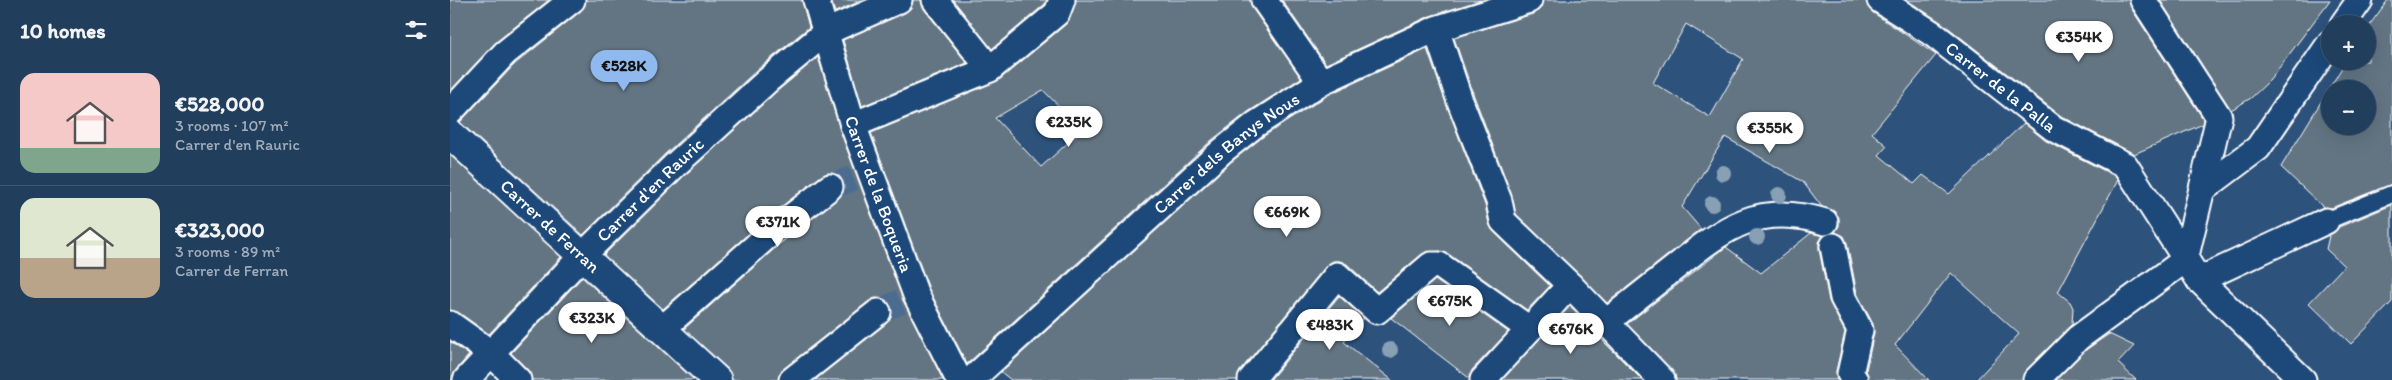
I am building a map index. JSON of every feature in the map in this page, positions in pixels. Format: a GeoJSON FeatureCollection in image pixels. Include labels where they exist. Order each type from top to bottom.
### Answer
{"type":"FeatureCollection","features":[{"type":"Feature","properties":{"kind":"street"},"geometry":{"type":"LineString","coordinates":[[450,112],[505,53],[572,0]]}},
{"type":"Feature","properties":{"kind":"street","name":"Carrer de la Boqueria"},"geometry":{"type":"LineString","coordinates":[[816,0],[868,173],[913,296],[958,380]]}},
{"type":"Feature","properties":{"kind":"street","name":"Carrer d'en Rauric"},"geometry":{"type":"LineString","coordinates":[[466,380],[584,255],[682,159],[767,81],[826,32],[899,0]]}},
{"type":"Feature","properties":{"kind":"street"},"geometry":{"type":"LineString","coordinates":[[935,0],[990,69]]}},
{"type":"Feature","properties":{"kind":"street"},"geometry":{"type":"LineString","coordinates":[[1264,0],[1321,82]]}},
{"type":"Feature","properties":{"kind":"street","name":"Carrer dels Banys Nous"},"geometry":{"type":"LineString","coordinates":[[986,376],[1222,151],[1256,124],[1321,82],[1436,29],[1528,0]]}},
{"type":"Feature","properties":{"kind":"street","name":"Carrer de la Palla"},"geometry":{"type":"LineString","coordinates":[[1880,0],[1933,34],[2053,128],[2125,165],[2192,270]]}},
{"type":"Feature","properties":{"kind":"street"},"geometry":{"type":"LineString","coordinates":[[2143,0],[2219,116],[2202,190],[2192,270]]}},
{"type":"Feature","properties":{"kind":"street"},"geometry":{"type":"LineString","coordinates":[[2349,15],[2360,0]]}},
{"type":"Feature","properties":{"kind":"street"},"geometry":{"type":"LineString","coordinates":[[854,125],[990,69],[1059,7]]}},
{"type":"Feature","properties":{"kind":"street"},"geometry":{"type":"LineString","coordinates":[[1436,29],[1460,101],[1500,201],[1503,221],[1570,285],[1662,380]]}},
{"type":"Feature","properties":{"kind":"street"},"geometry":{"type":"LineString","coordinates":[[2202,190],[2258,148],[2321,56]]}},
{"type":"Feature","properties":{"kind":"street","name":"Carrer de Ferran"},"geometry":{"type":"LineString","coordinates":[[450,134],[584,255],[717,380]]}},
{"type":"Feature","properties":{"kind":"street"},"geometry":{"type":"LineString","coordinates":[[662,329],[773,231],[830,187]]}},
{"type":"Feature","properties":{"kind":"street"},"geometry":{"type":"LineString","coordinates":[[1605,323],[1712,237],[1736,224],[1762,215],[1793,214],[1825,222]]}},
{"type":"Feature","properties":{"kind":"street"},"geometry":{"type":"LineString","coordinates":[[2036,380],[2078,338],[2192,270],[2326,222]]}},
{"type":"Feature","properties":{"kind":"street"},"geometry":{"type":"LineString","coordinates":[[1833,246],[1843,298],[1860,330],[1850,374],[1855,380]]}},
{"type":"Feature","properties":{"kind":"street"},"geometry":{"type":"LineString","coordinates":[[1251,380],[1337,275],[1377,311],[1432,265],[1439,265],[1529,329]]}},
{"type":"Feature","properties":{"kind":"street"},"geometry":{"type":"LineString","coordinates":[[2192,270],[2303,380]]}},
{"type":"Feature","properties":{"kind":"street"},"geometry":{"type":"LineString","coordinates":[[1483,380],[1570,285]]}},
{"type":"Feature","properties":{"kind":"street"},"geometry":{"type":"LineString","coordinates":[[792,380],[878,312]]}},
{"type":"Feature","properties":{"kind":"street"},"geometry":{"type":"LineString","coordinates":[[450,324],[491,352],[518,380]]}},
{"type":"Feature","properties":{"kind":"lane"},"geometry":{"type":"LineString","coordinates":[[2326,222],[2392,194]]}},
{"type":"Feature","properties":{"kind":"building"},"geometry":{"type":"Polygon","coordinates":[[[450,0],[549,0],[496,42],[450,91],[450,0]]]}},
{"type":"Feature","properties":{"kind":"building"},"geometry":{"type":"Polygon","coordinates":[[[586,0],[802,0],[809,27],[757,70],[665,154],[583,235],[460,122],[515,64],[581,11],[586,0]]]}},
{"type":"Feature","properties":{"kind":"building"},"geometry":{"type":"Polygon","coordinates":[[[831,0],[863,0],[835,12],[831,0]]]}},
{"type":"Feature","properties":{"kind":"building"},"geometry":{"type":"Polygon","coordinates":[[[913,0],[921,0],[924,9],[967,63],[862,106],[843,40],[905,13],[911,8],[913,0]]]}},
{"type":"Feature","properties":{"kind":"building"},"geometry":{"type":"Polygon","coordinates":[[[953,0],[1047,0],[1045,4],[992,49],[953,0]]]}},
{"type":"Feature","properties":{"kind":"building"},"geometry":{"type":"Polygon","coordinates":[[[1076,0],[1250,0],[1252,8],[1301,78],[1248,112],[1212,140],[967,364],[929,289],[871,133],[999,80],[1066,24],[1076,0]],[[1043,90],[995,118],[1041,167],[1082,130],[1043,90]]]}},
{"type":"Feature","properties":{"kind":"building"},"geometry":{"type":"Polygon","coordinates":[[[1282,0],[1481,0],[1430,16],[1326,64],[1282,0]]]}},
{"type":"Feature","properties":{"kind":"building"},"geometry":{"type":"Polygon","coordinates":[[[1543,0],[1866,0],[1872,12],[1936,55],[1872,133],[1887,146],[1879,155],[1914,184],[1923,175],[1949,194],[2024,123],[2046,141],[2115,176],[2118,180],[2058,292],[2070,302],[2073,308],[2072,324],[2026,370],[2022,380],[1976,380],[2019,334],[1951,273],[1895,345],[1929,380],[1869,380],[1866,370],[1874,333],[1873,324],[1857,293],[1847,243],[1844,236],[1835,232],[1839,226],[1839,217],[1834,211],[1822,207],[1803,182],[1725,137],[1682,207],[1701,229],[1607,303],[1516,214],[1512,196],[1454,38],[1533,14],[1540,9],[1543,0]],[[1686,24],[1653,83],[1710,117],[1743,59],[1686,24]]]}},
{"type":"Feature","properties":{"kind":"building"},"geometry":{"type":"Polygon","coordinates":[[[1907,0],[2129,0],[2131,8],[2204,120],[2203,124],[2134,154],[2061,116],[1942,23],[1907,0]]]}},
{"type":"Feature","properties":{"kind":"building"},"geometry":{"type":"Polygon","coordinates":[[[2160,0],[2330,0],[2270,80],[2251,98],[2231,110],[2160,0]]]}},
{"type":"Feature","properties":{"kind":"building"},"geometry":{"type":"Polygon","coordinates":[[[2388,0],[2392,0],[2392,184],[2331,208],[2323,207],[2281,167],[2321,102],[2321,135],[2376,135],[2376,80],[2334,80],[2340,70],[2376,70],[2376,16],[2388,0]]]}},
{"type":"Feature","properties":{"kind":"building"},"geometry":{"type":"Polygon","coordinates":[[[1427,49],[1485,205],[1489,224],[1493,231],[1550,286],[1527,310],[1447,253],[1440,251],[1422,254],[1377,292],[1347,264],[1333,261],[1326,266],[1240,371],[1237,380],[1011,380],[1001,372],[1231,162],[1264,136],[1328,95],[1427,49]]]}},
{"type":"Feature","properties":{"kind":"building"},"geometry":{"type":"Polygon","coordinates":[[[818,57],[840,130],[903,300],[943,380],[815,380],[887,323],[891,317],[892,309],[889,303],[883,299],[875,298],[869,301],[783,369],[778,380],[732,380],[728,369],[684,329],[782,242],[839,198],[843,192],[844,185],[841,178],[835,174],[828,173],[821,176],[764,220],[663,309],[604,255],[685,175],[776,92],[818,57]]]}},
{"type":"Feature","properties":{"kind":"building"},"geometry":{"type":"Polygon","coordinates":[[[450,155],[561,257],[489,334],[458,312],[450,310],[450,155]]]}},
{"type":"Feature","properties":{"kind":"building"},"geometry":{"type":"Polygon","coordinates":[[[2392,205],[2392,302],[2351,344],[2309,303],[2344,266],[2326,249],[2329,236],[2339,227],[2392,205]]]}},
{"type":"Feature","properties":{"kind":"building"},"geometry":{"type":"Polygon","coordinates":[[[1811,233],[1823,236],[1819,242],[1819,249],[1829,301],[1845,332],[1836,371],[1837,380],[1676,380],[1672,370],[1627,324],[1726,247],[1761,273],[1811,233]]]}},
{"type":"Feature","properties":{"kind":"building"},"geometry":{"type":"Polygon","coordinates":[[[582,277],[694,380],[532,380],[528,370],[511,353],[582,277]]]}},
{"type":"Feature","properties":{"kind":"building"},"geometry":{"type":"Polygon","coordinates":[[[1435,280],[1508,332],[1472,370],[1469,378],[1391,318],[1435,280]]]}},
{"type":"Feature","properties":{"kind":"building"},"geometry":{"type":"Polygon","coordinates":[[[1339,296],[1364,318],[1344,342],[1392,380],[1270,380],[1339,296]]]}},
{"type":"Feature","properties":{"kind":"building"},"geometry":{"type":"Polygon","coordinates":[[[1570,306],[1594,332],[1642,380],[1502,380],[1570,306]]]}},
{"type":"Feature","properties":{"kind":"building"},"geometry":{"type":"Polygon","coordinates":[[[2109,334],[2134,346],[2118,363],[2136,380],[2056,380],[2087,349],[2109,334]]]}},
{"type":"Feature","properties":{"kind":"building"},"geometry":{"type":"Polygon","coordinates":[[[450,342],[469,355],[456,370],[452,380],[450,380],[450,342]]]}},
{"type":"Feature","properties":{"kind":"tunnel"},"geometry":{"type":"LineString","coordinates":[[830,187],[865,174]]}},
{"type":"Feature","properties":{"kind":"tunnel"},"geometry":{"type":"LineString","coordinates":[[878,312],[910,297]]}}]}
